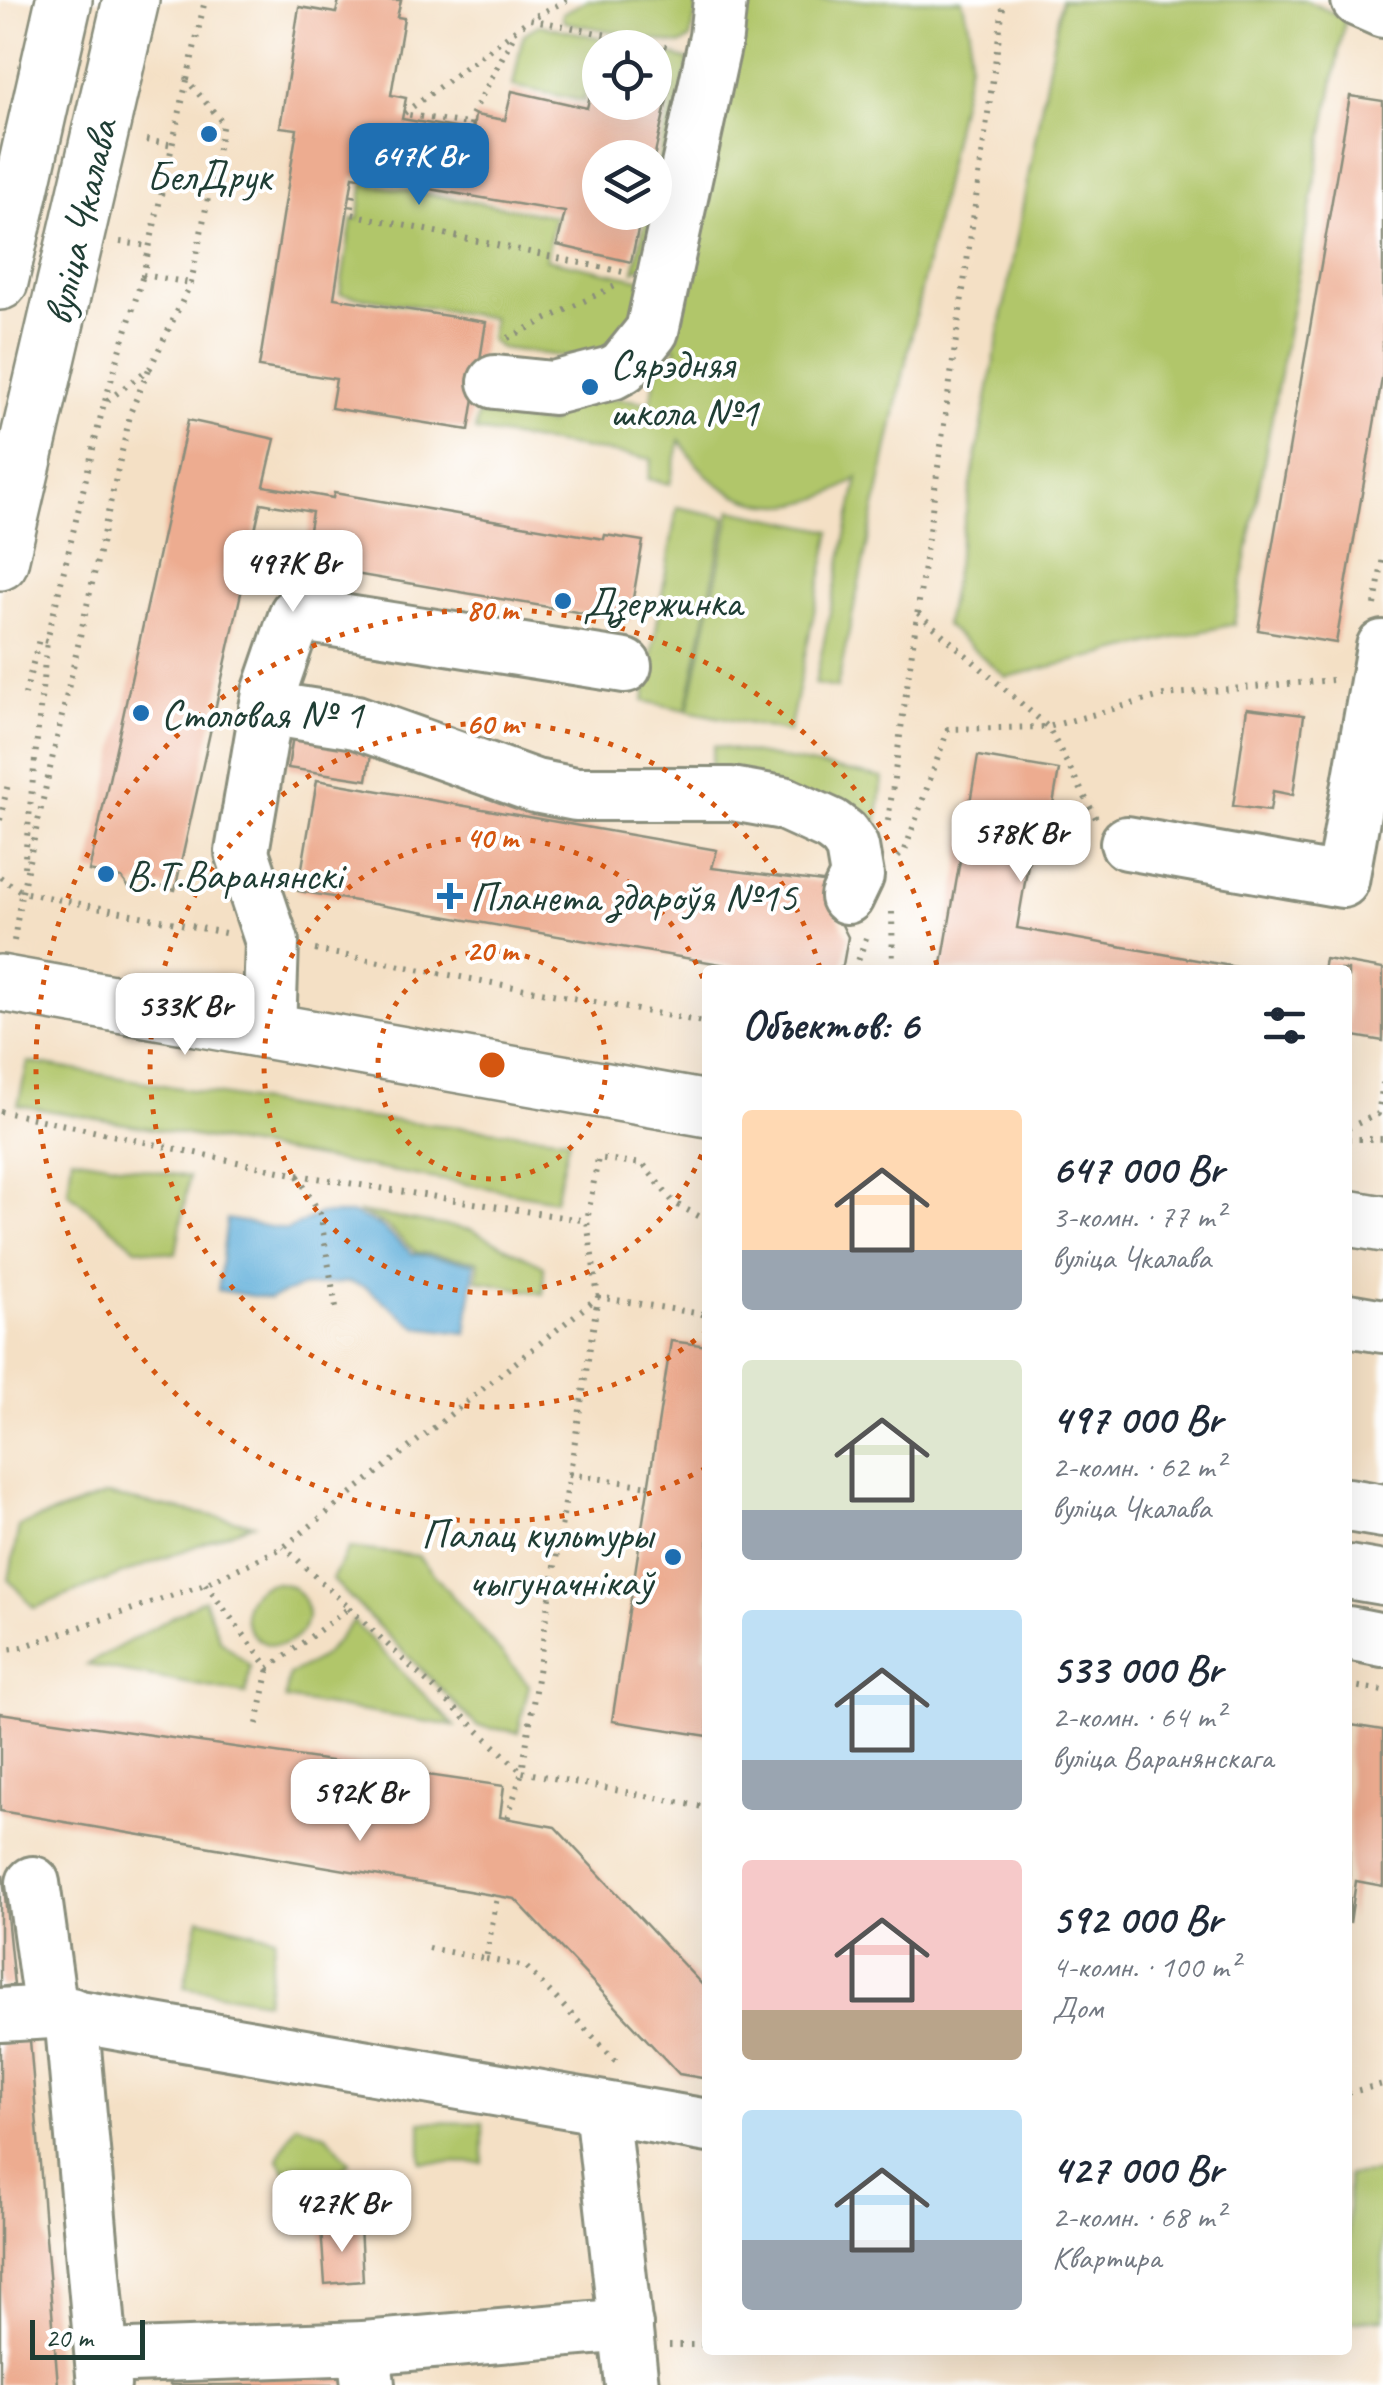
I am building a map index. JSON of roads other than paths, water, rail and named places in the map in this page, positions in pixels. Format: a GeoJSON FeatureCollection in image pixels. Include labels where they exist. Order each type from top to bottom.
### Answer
{"type":"FeatureCollection","features":[{"type":"Feature","properties":{"kind":"main road","name":"вуліца Чкалава"},"geometry":{"type":"LineString","coordinates":[[0,282],[64,0]]}},
{"type":"Feature","properties":{"kind":"main road","name":"вуліца Чкалава"},"geometry":{"type":"LineString","coordinates":[[0,562],[130,0]]}},
{"type":"Feature","properties":{"kind":"main road"},"geometry":{"type":"LineString","coordinates":[[7,962],[269,1030],[702,1108]]}},
{"type":"Feature","properties":{"kind":"main road"},"geometry":{"type":"LineString","coordinates":[[1352,1219],[1383,1224]]}},
{"type":"Feature","properties":{"kind":"lane"},"geometry":{"type":"LineString","coordinates":[[497,362],[553,388],[623,367],[652,331],[716,37],[720,0]]}},
{"type":"Feature","properties":{"kind":"lane"},"geometry":{"type":"LineString","coordinates":[[1358,0],[1383,11]]}},
{"type":"Feature","properties":{"kind":"lane"},"geometry":{"type":"LineString","coordinates":[[269,1030],[272,942],[242,852],[296,614],[625,666]]}},
{"type":"Feature","properties":{"kind":"lane"},"geometry":{"type":"LineString","coordinates":[[1127,844],[1362,884],[1383,648]]}},
{"type":"Feature","properties":{"kind":"lane"},"geometry":{"type":"LineString","coordinates":[[272,731],[356,722],[508,778],[562,792],[618,796],[732,794],[784,804],[844,834],[857,861],[857,876],[869,911]]}},
{"type":"Feature","properties":{"kind":"lane"},"geometry":{"type":"LineString","coordinates":[[1352,1321],[1383,1326]]}},
{"type":"Feature","properties":{"kind":"lane"},"geometry":{"type":"LineString","coordinates":[[1352,1506],[1383,1512]]}},
{"type":"Feature","properties":{"kind":"lane"},"geometry":{"type":"LineString","coordinates":[[1352,1573],[1383,1578]]}},
{"type":"Feature","properties":{"kind":"lane"},"geometry":{"type":"LineString","coordinates":[[1352,1634],[1383,1640]]}},
{"type":"Feature","properties":{"kind":"lane"},"geometry":{"type":"LineString","coordinates":[[33,1884],[41,2014],[103,2371],[366,2366],[639,2352],[601,2108]]}},
{"type":"Feature","properties":{"kind":"lane"},"geometry":{"type":"LineString","coordinates":[[41,2014],[702,2125]]}},
{"type":"Feature","properties":{"kind":"water"},"geometry":{"type":"Polygon","coordinates":[[[320,1214],[354,1214],[380,1226],[413,1254],[475,1263],[466,1333],[417,1327],[365,1287],[348,1282],[301,1287],[269,1299],[218,1290],[227,1219],[287,1230],[320,1214]]]}},
{"type":"Feature","properties":{"kind":"place","name":"БелДрук"},"geometry":{"type":"Point","coordinates":[209,134]}},
{"type":"Feature","properties":{"kind":"place","name":"Сярэдняя школа №1"},"geometry":{"type":"Point","coordinates":[590,387]}},
{"type":"Feature","properties":{"kind":"place","name":"Дзержинка"},"geometry":{"type":"Point","coordinates":[563,601]}},
{"type":"Feature","properties":{"kind":"place","name":"Столовая № 1"},"geometry":{"type":"Point","coordinates":[141,713]}},
{"type":"Feature","properties":{"kind":"place","name":"В.Т.Варанянскі"},"geometry":{"type":"Point","coordinates":[106,874]}},
{"type":"Feature","properties":{"kind":"place","name":"Планета здароўя №15"},"geometry":{"type":"Point","coordinates":[450,896]}},
{"type":"Feature","properties":{"kind":"place","name":"Палац культуры чыгуначнікаў"},"geometry":{"type":"Point","coordinates":[673,1557]}}]}
